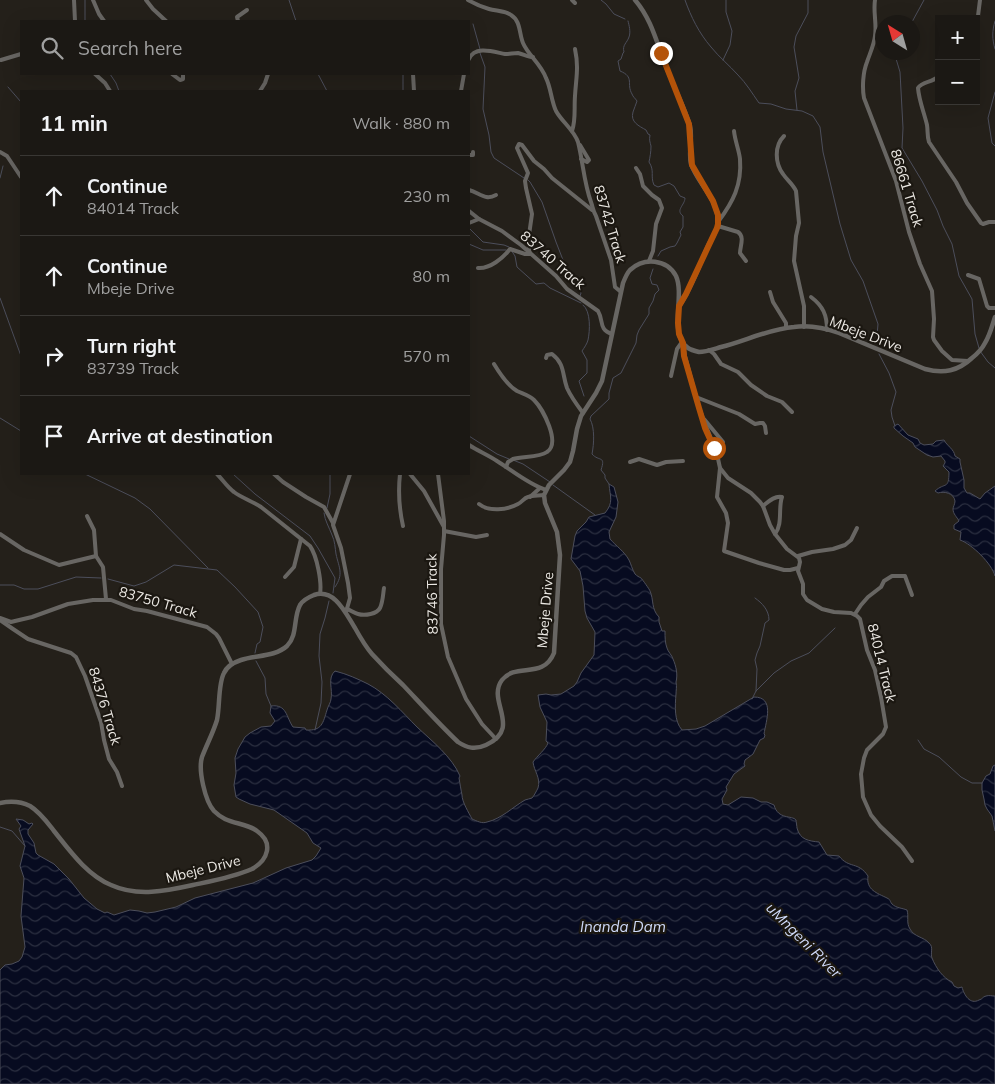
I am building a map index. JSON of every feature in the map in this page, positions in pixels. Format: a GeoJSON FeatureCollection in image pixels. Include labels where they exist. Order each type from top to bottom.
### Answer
{"type":"FeatureCollection","features":[{"type":"Feature","properties":{"kind":"street"},"geometry":{"type":"LineString","coordinates":[[74,0],[75,20]]}},
{"type":"Feature","properties":{"kind":"street"},"geometry":{"type":"LineString","coordinates":[[94,0],[96,8],[103,20]]}},
{"type":"Feature","properties":{"kind":"street"},"geometry":{"type":"LineString","coordinates":[[146,0],[153,10],[165,20]]}},
{"type":"Feature","properties":{"kind":"street","name":"83742 Track"},"geometry":{"type":"LineString","coordinates":[[468,0],[479,6],[511,14],[517,21],[524,44],[546,77],[556,111],[578,143],[592,210],[596,216],[611,260],[615,286],[621,292]]}},
{"type":"Feature","properties":{"kind":"street"},"geometry":{"type":"LineString","coordinates":[[635,0],[646,14],[653,28],[669,75],[689,124],[692,165],[713,201],[718,224]]}},
{"type":"Feature","properties":{"kind":"street","name":"86661 Track"},"geometry":{"type":"LineString","coordinates":[[875,0],[876,36],[866,66],[864,98],[896,181],[909,232],[932,292],[933,337],[942,351],[952,360],[968,361]]}},
{"type":"Feature","properties":{"kind":"street"},"geometry":{"type":"LineString","coordinates":[[977,15],[980,0]]}},
{"type":"Feature","properties":{"kind":"street"},"geometry":{"type":"LineString","coordinates":[[238,20],[237,17],[247,10]]}},
{"type":"Feature","properties":{"kind":"street"},"geometry":{"type":"LineString","coordinates":[[572,132],[578,66],[575,49]]}},
{"type":"Feature","properties":{"kind":"street"},"geometry":{"type":"LineString","coordinates":[[470,57],[474,53],[486,50],[533,57]]}},
{"type":"Feature","properties":{"kind":"street"},"geometry":{"type":"LineString","coordinates":[[2,60],[20,54]]}},
{"type":"Feature","properties":{"kind":"street"},"geometry":{"type":"LineString","coordinates":[[96,75],[109,90]]}},
{"type":"Feature","properties":{"kind":"street"},"geometry":{"type":"LineString","coordinates":[[173,75],[180,80],[183,75]]}},
{"type":"Feature","properties":{"kind":"street"},"geometry":{"type":"LineString","coordinates":[[261,90],[268,75]]}},
{"type":"Feature","properties":{"kind":"street"},"geometry":{"type":"LineString","coordinates":[[413,75],[414,90]]}},
{"type":"Feature","properties":{"kind":"street"},"geometry":{"type":"LineString","coordinates":[[461,90],[464,75]]}},
{"type":"Feature","properties":{"kind":"street"},"geometry":{"type":"LineString","coordinates":[[935,80],[920,84],[918,88],[921,107],[928,126],[927,135],[929,142],[981,223],[995,222]]}},
{"type":"Feature","properties":{"kind":"street"},"geometry":{"type":"LineString","coordinates":[[679,306],[718,224],[738,190],[740,157],[734,131]]}},
{"type":"Feature","properties":{"kind":"street"},"geometry":{"type":"LineString","coordinates":[[784,136],[779,142],[777,159],[780,168],[796,191],[799,223],[794,261],[804,306],[804,327]]}},
{"type":"Feature","properties":{"kind":"street"},"geometry":{"type":"LineString","coordinates":[[578,143],[589,161],[585,162],[581,159]]}},
{"type":"Feature","properties":{"kind":"street"},"geometry":{"type":"LineString","coordinates":[[478,268],[484,268],[492,264],[504,256],[510,249],[530,254],[528,242],[532,214],[525,181],[528,173],[517,148],[518,145],[522,145],[534,161],[552,178],[592,210]]}},
{"type":"Feature","properties":{"kind":"street"},"geometry":{"type":"LineString","coordinates":[[0,152],[6,156],[20,176]]}},
{"type":"Feature","properties":{"kind":"street"},"geometry":{"type":"LineString","coordinates":[[636,168],[640,174],[643,186],[659,200],[662,208],[656,224],[653,251],[648,261]]}},
{"type":"Feature","properties":{"kind":"street"},"geometry":{"type":"LineString","coordinates":[[470,190],[488,198],[496,195]]}},
{"type":"Feature","properties":{"kind":"street","name":"83740 Track"},"geometry":{"type":"LineString","coordinates":[[470,212],[479,220],[502,232],[556,276],[567,289],[598,311],[602,319],[603,328],[612,334]]}},
{"type":"Feature","properties":{"kind":"street"},"geometry":{"type":"LineString","coordinates":[[470,223],[479,220]]}},
{"type":"Feature","properties":{"kind":"street"},"geometry":{"type":"LineString","coordinates":[[718,224],[741,234],[740,253],[746,261]]}},
{"type":"Feature","properties":{"kind":"street"},"geometry":{"type":"LineString","coordinates":[[479,504],[490,509],[507,508],[517,505],[526,498],[545,493],[549,485],[570,462],[577,429],[583,413],[602,381],[625,279],[629,271],[639,264],[648,261],[656,262],[671,269],[679,286],[678,328],[684,356],[702,418],[717,454],[720,468],[717,497],[726,513],[728,523],[724,551],[784,570],[798,568]]}},
{"type":"Feature","properties":{"kind":"street"},"geometry":{"type":"LineString","coordinates":[[968,275],[981,280],[987,306],[995,308]]}},
{"type":"Feature","properties":{"kind":"street"},"geometry":{"type":"LineString","coordinates":[[770,292],[780,316],[786,323],[786,328]]}},
{"type":"Feature","properties":{"kind":"street"},"geometry":{"type":"LineString","coordinates":[[811,297],[818,302],[824,311],[828,330]]}},
{"type":"Feature","properties":{"kind":"street","name":"Mbeje Drive"},"geometry":{"type":"LineString","coordinates":[[682,343],[687,348],[701,352],[786,328],[804,327],[828,330],[925,369],[936,372],[949,372],[956,370],[980,351],[985,345],[995,317]]}},
{"type":"Feature","properties":{"kind":"street"},"geometry":{"type":"LineString","coordinates":[[671,376],[676,349],[682,343]]}},
{"type":"Feature","properties":{"kind":"street"},"geometry":{"type":"LineString","coordinates":[[710,350],[721,364],[738,372],[751,386],[767,396],[782,402],[792,412]]}},
{"type":"Feature","properties":{"kind":"street"},"geometry":{"type":"LineString","coordinates":[[546,358],[547,355],[552,354],[559,362],[564,371],[568,389],[583,413]]}},
{"type":"Feature","properties":{"kind":"street"},"geometry":{"type":"LineString","coordinates":[[494,364],[513,387],[532,398],[538,404],[547,422],[552,440],[551,448],[547,452],[513,458],[506,467]]}},
{"type":"Feature","properties":{"kind":"street"},"geometry":{"type":"LineString","coordinates":[[696,397],[739,414],[755,424],[763,423],[766,433]]}},
{"type":"Feature","properties":{"kind":"street"},"geometry":{"type":"LineString","coordinates":[[702,418],[723,442]]}},
{"type":"Feature","properties":{"kind":"street"},"geometry":{"type":"LineString","coordinates":[[470,446],[540,488],[545,493]]}},
{"type":"Feature","properties":{"kind":"street"},"geometry":{"type":"LineString","coordinates":[[630,462],[639,459],[657,465],[666,462],[683,461]]}},
{"type":"Feature","properties":{"kind":"street"},"geometry":{"type":"LineString","coordinates":[[720,468],[728,478],[751,493],[763,506],[775,534],[787,549],[798,556],[845,545],[851,540],[857,528]]}},
{"type":"Feature","properties":{"kind":"street"},"geometry":{"type":"LineString","coordinates":[[218,475],[236,494],[261,506],[310,546],[314,551],[320,594]]}},
{"type":"Feature","properties":{"kind":"street"},"geometry":{"type":"LineString","coordinates":[[275,475],[324,507],[333,523],[340,542],[348,583],[350,598],[346,610]]}},
{"type":"Feature","properties":{"kind":"street"},"geometry":{"type":"LineString","coordinates":[[333,523],[350,475]]}},
{"type":"Feature","properties":{"kind":"street"},"geometry":{"type":"LineString","coordinates":[[400,475],[398,499],[403,526]]}},
{"type":"Feature","properties":{"kind":"street"},"geometry":{"type":"LineString","coordinates":[[411,475],[424,492],[444,529],[476,537],[487,535]]}},
{"type":"Feature","properties":{"kind":"street","name":"83746 Track"},"geometry":{"type":"LineString","coordinates":[[438,475],[444,521],[441,569],[441,624],[445,646],[462,693],[478,719],[496,739]]}},
{"type":"Feature","properties":{"kind":"street"},"geometry":{"type":"LineString","coordinates":[[530,497],[540,488]]}},
{"type":"Feature","properties":{"kind":"street","name":"Mbeje Drive"},"geometry":{"type":"LineString","coordinates":[[496,739],[504,723],[497,692],[501,682],[506,676],[511,674],[546,665],[552,658],[555,648],[556,599],[560,555],[557,532],[547,509],[545,493]]}},
{"type":"Feature","properties":{"kind":"street"},"geometry":{"type":"LineString","coordinates":[[763,506],[778,496],[782,497],[779,525],[775,534]]}},
{"type":"Feature","properties":{"kind":"street"},"geometry":{"type":"LineString","coordinates":[[87,516],[94,533],[96,556],[103,567],[106,599]]}},
{"type":"Feature","properties":{"kind":"street"},"geometry":{"type":"LineString","coordinates":[[0,534],[24,550],[59,565],[96,556]]}},
{"type":"Feature","properties":{"kind":"street"},"geometry":{"type":"LineString","coordinates":[[285,577],[294,567],[301,539]]}},
{"type":"Feature","properties":{"kind":"street","name":"84014 Track"},"geometry":{"type":"LineString","coordinates":[[798,556],[800,562],[798,568],[803,584],[803,594],[810,602],[828,611],[855,614],[860,619],[868,653],[874,666],[886,727],[883,734],[868,750],[864,758],[861,774],[863,797],[871,815],[912,861]]}},
{"type":"Feature","properties":{"kind":"street"},"geometry":{"type":"LineString","coordinates":[[855,614],[884,581],[892,576],[905,576],[912,595]]}},
{"type":"Feature","properties":{"kind":"street"},"geometry":{"type":"LineString","coordinates":[[346,610],[358,614],[377,612],[382,603],[384,588]]}},
{"type":"Feature","properties":{"kind":"street"},"geometry":{"type":"LineString","coordinates":[[232,664],[240,660],[285,648],[293,636],[300,605],[307,598],[320,594],[332,598],[346,610],[359,636],[375,657],[458,742],[465,747],[472,748],[484,746],[496,739]]}},
{"type":"Feature","properties":{"kind":"street","name":"83750 Track"},"geometry":{"type":"LineString","coordinates":[[0,619],[11,622],[32,617],[68,604],[106,599],[134,610],[147,611],[207,628],[219,638],[232,664]]}},
{"type":"Feature","properties":{"kind":"street","name":"84376 Track"},"geometry":{"type":"LineString","coordinates":[[0,619],[12,630],[76,657],[85,676],[101,722],[110,759],[122,786]]}},
{"type":"Feature","properties":{"kind":"street","name":"Mbeje Drive"},"geometry":{"type":"LineString","coordinates":[[0,803],[11,801],[21,803],[36,810],[92,874],[112,886],[128,890],[150,892],[170,890],[233,875],[260,864],[265,858],[268,849],[264,837],[254,828],[227,820],[214,811],[208,800],[200,773],[202,759],[216,722],[222,678],[232,664]]}},
{"type":"Feature","properties":{"kind":"water"},"geometry":{"type":"Polygon","coordinates":[[[898,424],[908,435],[918,439],[924,445],[944,440],[955,456],[960,459],[964,488],[967,493],[980,499],[995,486],[995,576],[986,560],[976,550],[960,540],[961,532],[954,529],[954,525],[959,521],[953,511],[955,501],[953,496],[948,493],[938,493],[935,491],[946,485],[948,481],[949,472],[943,466],[945,461],[941,456],[933,457],[927,455],[915,447],[913,443],[894,428],[898,424]]]}},
{"type":"Feature","properties":{"kind":"water","name":"Inanda Dam"},"geometry":{"type":"Polygon","coordinates":[[[609,484],[614,487],[618,502],[616,517],[609,532],[610,539],[627,557],[635,574],[641,578],[650,591],[662,631],[665,631],[666,646],[676,667],[675,703],[679,726],[682,730],[705,726],[754,697],[761,698],[767,705],[768,711],[764,738],[760,740],[753,754],[745,760],[745,766],[734,774],[726,787],[727,790],[722,799],[723,804],[728,805],[741,797],[753,798],[774,805],[779,813],[796,820],[800,835],[808,840],[819,842],[827,855],[839,856],[846,862],[861,868],[868,876],[870,888],[889,899],[895,906],[907,910],[908,924],[912,932],[927,941],[932,948],[932,958],[938,969],[954,986],[962,987],[964,993],[973,1001],[980,1000],[986,996],[995,996],[995,1084],[0,1084],[0,970],[5,965],[19,961],[25,947],[21,916],[24,878],[20,866],[25,846],[19,829],[21,826],[16,819],[33,824],[28,830],[28,834],[34,843],[38,855],[54,864],[84,898],[97,909],[114,915],[130,910],[147,913],[176,907],[195,898],[253,883],[286,868],[312,860],[321,848],[313,843],[307,833],[274,810],[250,804],[236,797],[234,785],[236,773],[235,758],[245,737],[261,727],[271,726],[275,721],[270,713],[271,706],[283,709],[293,727],[305,728],[306,730],[319,728],[331,701],[331,677],[335,671],[360,680],[382,693],[441,750],[452,762],[460,776],[463,801],[472,819],[485,823],[502,816],[525,800],[532,798],[538,788],[539,781],[533,762],[548,743],[546,741],[547,722],[540,707],[538,695],[561,694],[574,686],[594,655],[595,632],[585,611],[580,571],[571,559],[577,531],[589,517],[605,513],[610,506],[609,484]]]}},
{"type":"Feature","properties":{"kind":"water"},"geometry":{"type":"Polygon","coordinates":[[[995,765],[995,831],[992,816],[985,805],[982,783],[995,765]]]}},
{"type":"Feature","properties":{"kind":"waterway"},"geometry":{"type":"LineString","coordinates":[[85,0],[85,20]]}},
{"type":"Feature","properties":{"kind":"waterway"},"geometry":{"type":"LineString","coordinates":[[289,0],[296,20]]}},
{"type":"Feature","properties":{"kind":"waterway"},"geometry":{"type":"LineString","coordinates":[[601,0],[614,14],[625,19]]}},
{"type":"Feature","properties":{"kind":"waterway"},"geometry":{"type":"LineString","coordinates":[[685,0],[703,36],[714,51],[744,81],[759,103],[802,111],[813,116],[820,127],[823,152],[840,224],[851,260],[863,281],[878,324],[878,346]]}},
{"type":"Feature","properties":{"kind":"waterway"},"geometry":{"type":"LineString","coordinates":[[723,60],[730,45],[732,31],[726,12],[726,0]]}},
{"type":"Feature","properties":{"kind":"waterway"},"geometry":{"type":"LineString","coordinates":[[797,110],[795,91],[799,78],[794,47],[796,36],[808,13],[808,0]]}},
{"type":"Feature","properties":{"kind":"waterway"},"geometry":{"type":"LineString","coordinates":[[916,15],[924,0]]}},
{"type":"Feature","properties":{"kind":"waterway"},"geometry":{"type":"LineString","coordinates":[[628,21],[630,35],[624,46],[621,59],[618,61],[620,71],[629,78],[630,90],[637,101],[632,115],[633,118],[650,135],[649,162],[652,168],[653,182],[658,187],[669,183],[674,186],[680,196],[685,198],[680,210],[683,216],[681,235],[675,246],[661,251],[658,256]]}},
{"type":"Feature","properties":{"kind":"waterway"},"geometry":{"type":"LineString","coordinates":[[995,21],[993,28],[995,49]]}},
{"type":"Feature","properties":{"kind":"waterway"},"geometry":{"type":"LineString","coordinates":[[473,24],[480,49]]}},
{"type":"Feature","properties":{"kind":"waterway"},"geometry":{"type":"LineString","coordinates":[[480,53],[485,67],[483,109],[491,152],[494,158],[524,178]]}},
{"type":"Feature","properties":{"kind":"waterway"},"geometry":{"type":"LineString","coordinates":[[896,60],[900,72],[903,128],[902,148],[922,181],[952,244],[959,276],[972,299],[975,334],[979,348]]}},
{"type":"Feature","properties":{"kind":"waterway"},"geometry":{"type":"LineString","coordinates":[[111,75],[119,90]]}},
{"type":"Feature","properties":{"kind":"waterway"},"geometry":{"type":"LineString","coordinates":[[319,75],[326,90]]}},
{"type":"Feature","properties":{"kind":"waterway"},"geometry":{"type":"LineString","coordinates":[[403,75],[403,90]]}},
{"type":"Feature","properties":{"kind":"waterway"},"geometry":{"type":"LineString","coordinates":[[8,87],[20,101]]}},
{"type":"Feature","properties":{"kind":"waterway"},"geometry":{"type":"LineString","coordinates":[[995,92],[988,118],[992,143],[995,146]]}},
{"type":"Feature","properties":{"kind":"waterway"},"geometry":{"type":"LineString","coordinates":[[0,178],[3,166]]}},
{"type":"Feature","properties":{"kind":"waterway"},"geometry":{"type":"LineString","coordinates":[[528,180],[542,202],[563,260],[581,293],[580,296]]}},
{"type":"Feature","properties":{"kind":"waterway"},"geometry":{"type":"LineString","coordinates":[[470,229],[483,242],[509,247]]}},
{"type":"Feature","properties":{"kind":"waterway"},"geometry":{"type":"LineString","coordinates":[[470,244],[483,250],[506,250]]}},
{"type":"Feature","properties":{"kind":"waterway"},"geometry":{"type":"LineString","coordinates":[[511,250],[515,256],[517,267],[536,284],[544,283],[550,288],[581,303]]}},
{"type":"Feature","properties":{"kind":"waterway"},"geometry":{"type":"LineString","coordinates":[[609,484],[601,470],[602,460],[592,454],[594,441],[590,419],[609,399],[613,378],[621,373],[636,343],[639,330],[649,314],[649,308],[655,294],[659,290],[657,285],[652,284],[650,278],[653,269]]}},
{"type":"Feature","properties":{"kind":"waterway"},"geometry":{"type":"LineString","coordinates":[[0,298],[20,353]]}},
{"type":"Feature","properties":{"kind":"waterway"},"geometry":{"type":"LineString","coordinates":[[583,305],[589,316],[588,340],[582,351],[587,360],[587,373],[579,381],[584,396]]}},
{"type":"Feature","properties":{"kind":"waterway"},"geometry":{"type":"LineString","coordinates":[[980,351],[995,368]]}},
{"type":"Feature","properties":{"kind":"waterway"},"geometry":{"type":"LineString","coordinates":[[879,354],[896,392],[891,410],[895,426]]}},
{"type":"Feature","properties":{"kind":"waterway"},"geometry":{"type":"LineString","coordinates":[[0,418],[20,430]]}},
{"type":"Feature","properties":{"kind":"waterway"},"geometry":{"type":"LineString","coordinates":[[470,437],[497,454],[509,459]]}},
{"type":"Feature","properties":{"kind":"waterway"},"geometry":{"type":"LineString","coordinates":[[513,460],[523,464],[550,482]]}},
{"type":"Feature","properties":{"kind":"waterway"},"geometry":{"type":"LineString","coordinates":[[87,475],[135,498],[150,509],[208,568]]}},
{"type":"Feature","properties":{"kind":"waterway"},"geometry":{"type":"LineString","coordinates":[[234,475],[255,494],[310,536],[335,578],[333,593]]}},
{"type":"Feature","properties":{"kind":"waterway"},"geometry":{"type":"LineString","coordinates":[[327,508],[330,494],[330,475]]}},
{"type":"Feature","properties":{"kind":"waterway"},"geometry":{"type":"LineString","coordinates":[[553,485],[595,515]]}},
{"type":"Feature","properties":{"kind":"waterway"},"geometry":{"type":"LineString","coordinates":[[324,513],[334,540],[340,571],[335,587]]}},
{"type":"Feature","properties":{"kind":"waterway"},"geometry":{"type":"LineString","coordinates":[[108,579],[134,586],[146,582],[174,565],[217,570],[258,612],[263,627],[260,642],[257,644],[255,653]]}},
{"type":"Feature","properties":{"kind":"waterway"},"geometry":{"type":"LineString","coordinates":[[0,585],[38,589],[76,577],[101,578]]}},
{"type":"Feature","properties":{"kind":"waterway"},"geometry":{"type":"LineString","coordinates":[[755,598],[765,607],[769,620],[765,623],[755,660],[757,669],[756,691]]}},
{"type":"Feature","properties":{"kind":"waterway"},"geometry":{"type":"LineString","coordinates":[[315,730],[321,703],[320,634],[329,601]]}},
{"type":"Feature","properties":{"kind":"waterway"},"geometry":{"type":"LineString","coordinates":[[752,699],[756,691],[774,673],[791,661],[809,653],[835,628]]}},
{"type":"Feature","properties":{"kind":"waterway"},"geometry":{"type":"LineString","coordinates":[[256,661],[265,678],[266,694],[271,706]]}},
{"type":"Feature","properties":{"kind":"waterway"},"geometry":{"type":"LineString","coordinates":[[918,740],[924,749],[939,757],[961,777],[972,783],[982,783]]}},
{"type":"Feature","properties":{"kind":"waterway"},"geometry":{"type":"LineString","coordinates":[[0,827],[12,831],[25,846]]}},
{"type":"Feature","properties":{"kind":"route"},"geometry":{"type":"LineString","coordinates":[[661,53],[689,124],[691,132],[690,160],[713,201],[718,215],[717,228],[679,306],[678,323],[684,356],[705,428],[714,448]]}},
{"type":"Feature","properties":{"kind":"water label","name":"uMngeni River"},"geometry":{"type":"Point","coordinates":[804,940]}}]}
